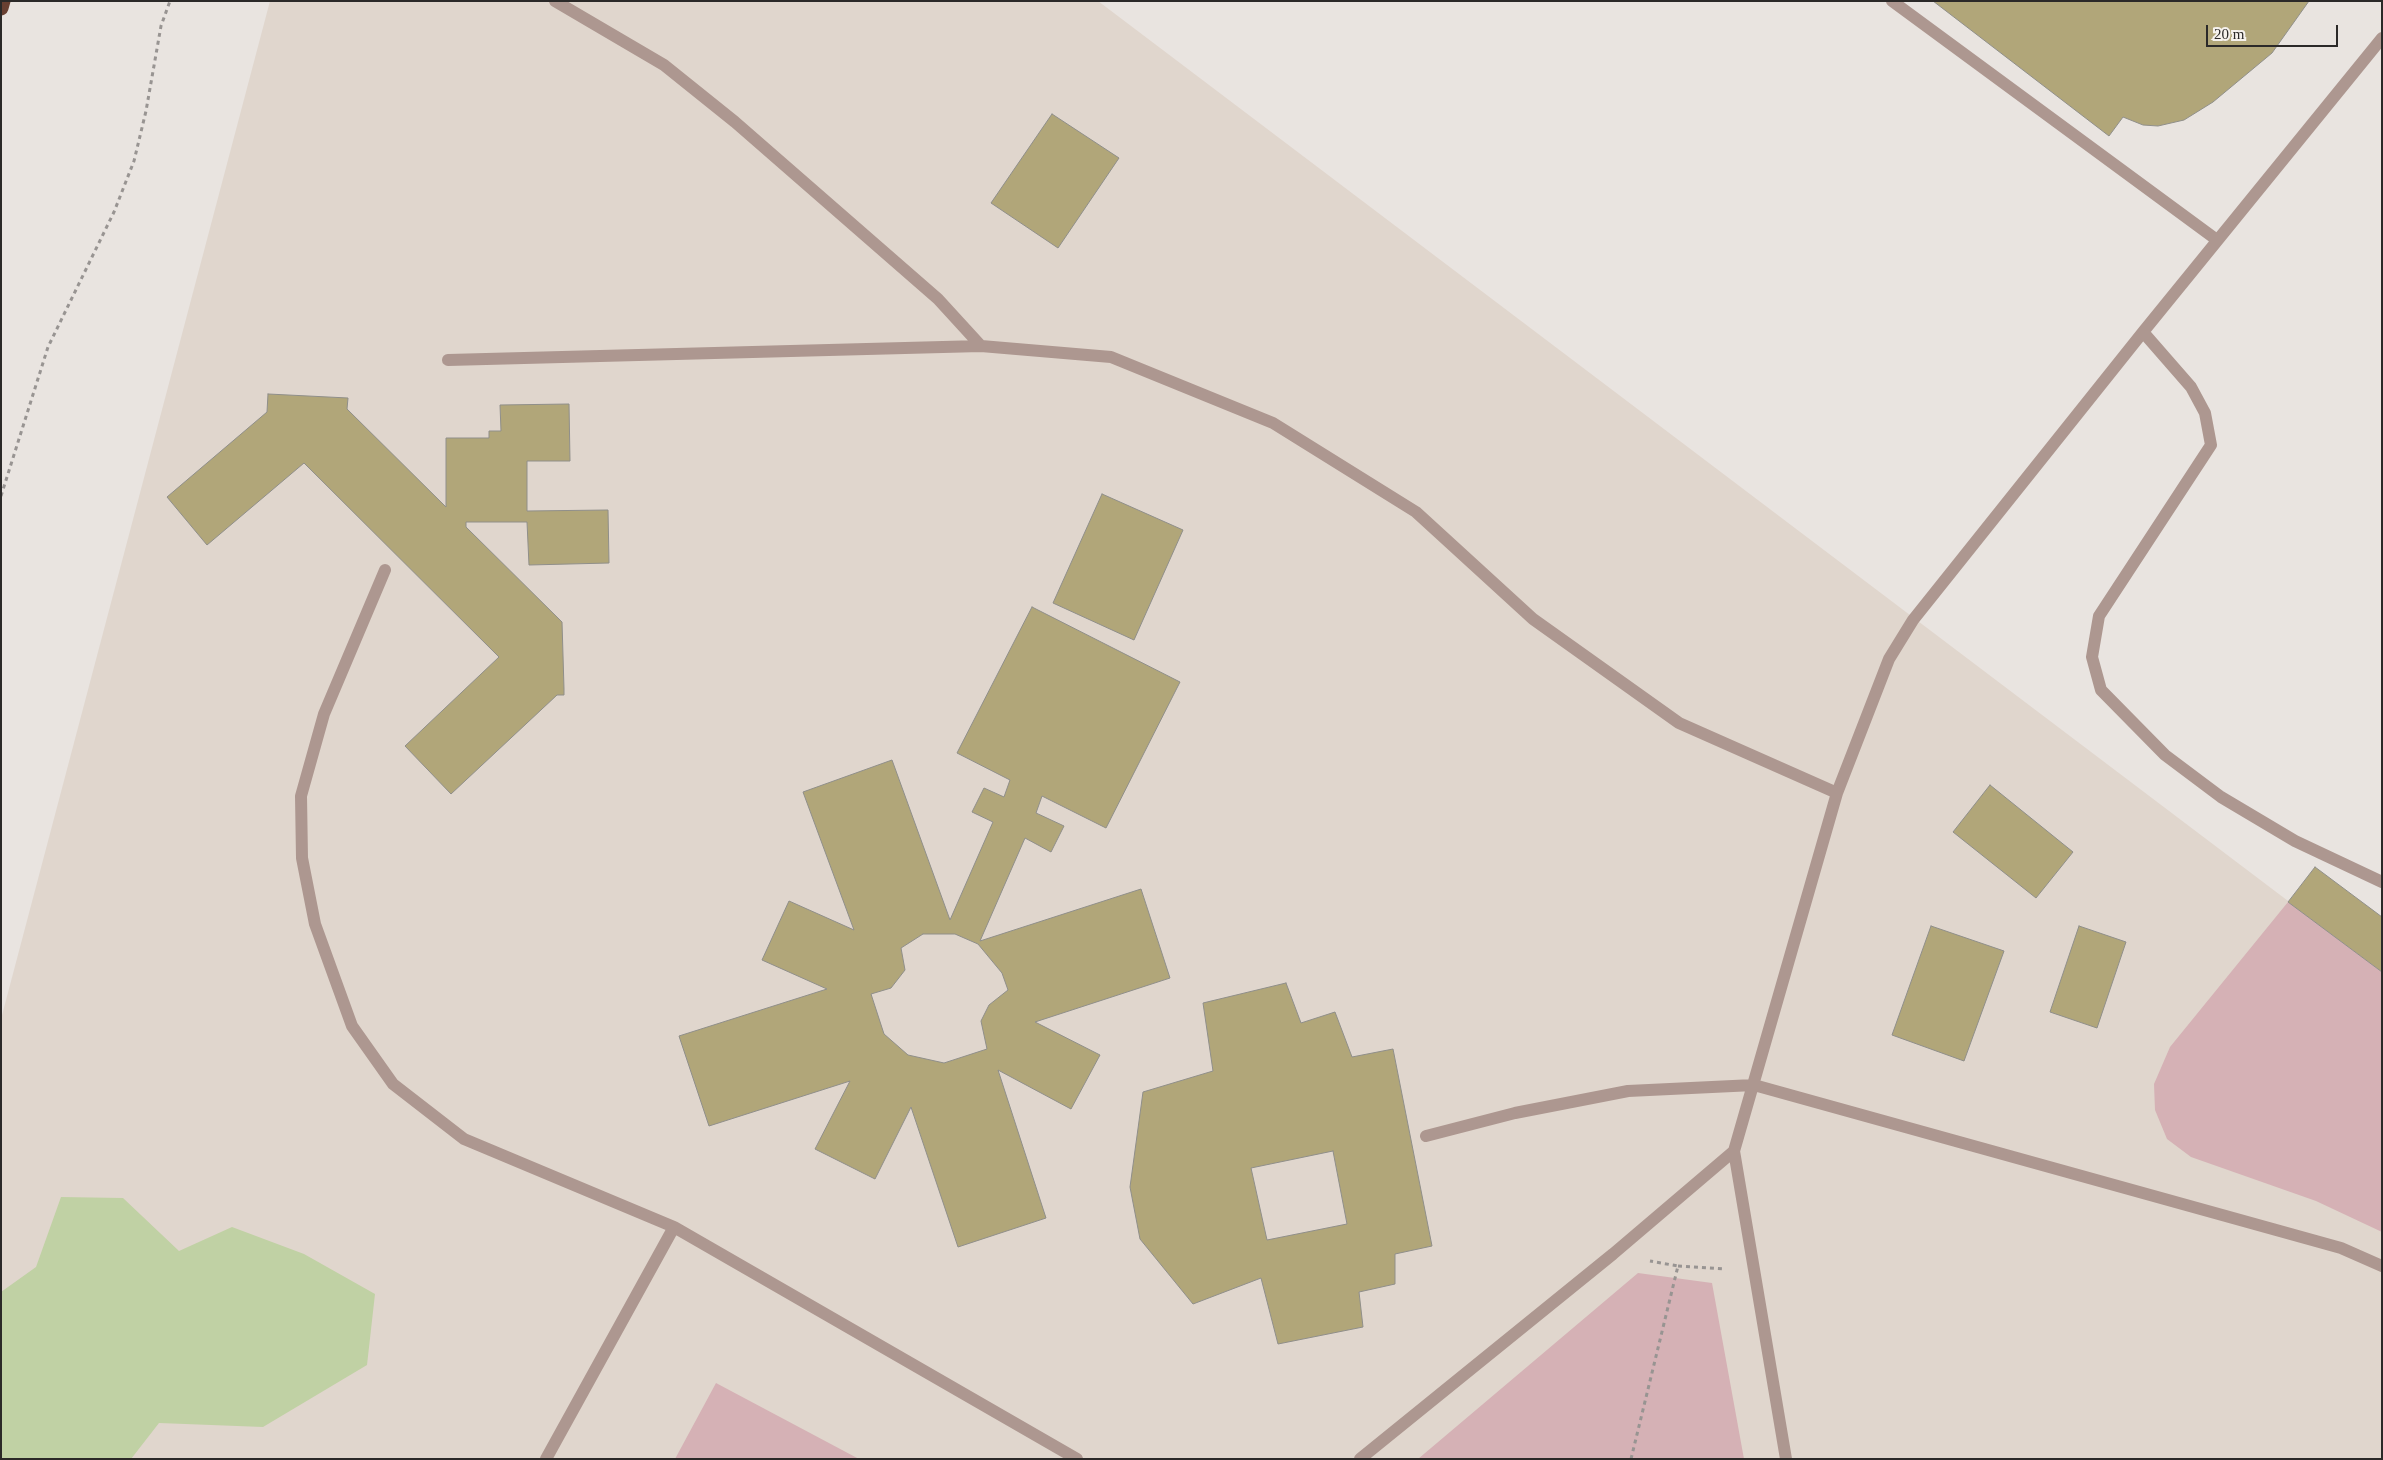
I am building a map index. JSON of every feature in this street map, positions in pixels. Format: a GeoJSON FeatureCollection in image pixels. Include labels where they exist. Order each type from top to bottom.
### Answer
{"type":"FeatureCollection","features":[{"type":"Feature","properties":{"kind":"highway"},"geometry":{"type":"LineString","coordinates":[[1,8],[3,1]]}},
{"type":"Feature","properties":{"kind":"street"},"geometry":{"type":"LineString","coordinates":[[555,1],[664,65],[735,122],[938,298],[981,346]]}},
{"type":"Feature","properties":{"kind":"street"},"geometry":{"type":"LineString","coordinates":[[1892,1],[2217,240]]}},
{"type":"Feature","properties":{"kind":"street"},"geometry":{"type":"LineString","coordinates":[[1786,1459],[1734,1151],[1837,793],[1889,659],[1913,620],[2217,240],[2382,38]]}},
{"type":"Feature","properties":{"kind":"street"},"geometry":{"type":"LineString","coordinates":[[2143,332],[2191,387],[2205,413],[2211,445],[2099,616],[2092,657],[2101,690],[2165,755],[2221,798],[2295,841],[2382,882]]}},
{"type":"Feature","properties":{"kind":"street"},"geometry":{"type":"LineString","coordinates":[[448,360],[981,346],[1111,356],[1274,423],[1416,512],[1533,619],[1679,724],[1837,793]]}},
{"type":"Feature","properties":{"kind":"street"},"geometry":{"type":"LineString","coordinates":[[385,570],[324,714],[301,796],[302,858],[315,924],[352,1026],[393,1084],[464,1139],[674,1227],[1077,1459]]}},
{"type":"Feature","properties":{"kind":"street"},"geometry":{"type":"LineString","coordinates":[[1426,1136],[1516,1113],[1628,1091],[1754,1085],[2342,1248],[2382,1266]]}},
{"type":"Feature","properties":{"kind":"street"},"geometry":{"type":"LineString","coordinates":[[1360,1459],[1613,1254],[1734,1151]]}},
{"type":"Feature","properties":{"kind":"street"},"geometry":{"type":"LineString","coordinates":[[546,1459],[674,1227]]}},
{"type":"Feature","properties":{"kind":"path"},"geometry":{"type":"LineString","coordinates":[[1,496],[48,348],[114,212],[134,161],[146,111],[161,26],[170,1]]}},
{"type":"Feature","properties":{"kind":"path"},"geometry":{"type":"LineString","coordinates":[[1613,1254],[1678,1266],[1754,1270]]}},
{"type":"Feature","properties":{"kind":"path"},"geometry":{"type":"LineString","coordinates":[[1631,1459],[1678,1266]]}},
{"type":"Feature","properties":{"kind":"shaded area"},"geometry":{"type":"Polygon","coordinates":[[[270,1],[1098,1],[2382,972],[2382,1459],[1,1459],[1,1019],[270,1]]]}},
{"type":"Feature","properties":{"kind":"shaded area"},"geometry":{"type":"Polygon","coordinates":[[[2288,902],[2382,972],[2382,1232],[2316,1201],[2191,1157],[2167,1139],[2155,1110],[2154,1084],[2170,1047],[2288,902]]]}},
{"type":"Feature","properties":{"kind":"shaded area"},"geometry":{"type":"Polygon","coordinates":[[[61,1197],[123,1198],[179,1251],[232,1227],[304,1254],[375,1294],[367,1365],[263,1427],[159,1423],[131,1459],[1,1459],[1,1292],[36,1267],[61,1197]]]}},
{"type":"Feature","properties":{"kind":"shaded area"},"geometry":{"type":"Polygon","coordinates":[[[1638,1273],[1712,1283],[1744,1459],[1418,1459],[1638,1273]]]}},
{"type":"Feature","properties":{"kind":"shaded area"},"geometry":{"type":"Polygon","coordinates":[[[716,1383],[859,1459],[675,1459],[716,1383]]]}},
{"type":"Feature","properties":{"kind":"building"},"geometry":{"type":"Polygon","coordinates":[[[1933,1],[2309,1],[2272,53],[2213,102],[2184,120],[2158,126],[2143,125],[2123,117],[2109,136],[1933,1]]]}},
{"type":"Feature","properties":{"kind":"building"},"geometry":{"type":"Polygon","coordinates":[[[1052,114],[1119,158],[1058,248],[991,203],[1052,114]]]}},
{"type":"Feature","properties":{"kind":"building"},"geometry":{"type":"Polygon","coordinates":[[[268,394],[348,398],[347,409],[446,507],[446,438],[489,438],[489,431],[501,431],[500,405],[569,404],[570,461],[527,461],[527,511],[608,510],[609,563],[529,565],[527,522],[466,522],[466,527],[562,622],[564,695],[557,695],[451,794],[405,746],[499,657],[304,463],[207,545],[167,497],[267,412],[268,394]]]}},
{"type":"Feature","properties":{"kind":"building"},"geometry":{"type":"Polygon","coordinates":[[[1102,494],[1183,530],[1134,640],[1053,603],[1102,494]]]}},
{"type":"Feature","properties":{"kind":"building"},"geometry":{"type":"Polygon","coordinates":[[[1032,607],[1180,682],[1106,828],[1042,796],[1036,813],[1064,826],[1051,852],[1025,838],[980,941],[1141,889],[1170,978],[1035,1022],[1100,1055],[1071,1109],[998,1070],[1046,1218],[958,1247],[911,1107],[875,1179],[815,1149],[850,1081],[709,1126],[679,1036],[827,989],[762,960],[789,901],[854,930],[803,792],[892,760],[950,920],[993,822],[972,812],[984,788],[1004,797],[1010,780],[957,753],[1032,607]],[[923,934],[901,948],[905,970],[891,988],[871,994],[884,1034],[908,1055],[944,1063],[987,1049],[981,1021],[989,1005],[1008,990],[1002,973],[978,944],[955,934],[923,934]]]}},
{"type":"Feature","properties":{"kind":"building"},"geometry":{"type":"Polygon","coordinates":[[[1990,785],[2073,852],[2036,898],[1953,832],[1990,785]]]}},
{"type":"Feature","properties":{"kind":"building"},"geometry":{"type":"Polygon","coordinates":[[[2315,867],[2382,917],[2382,972],[2288,902],[2315,867]]]}},
{"type":"Feature","properties":{"kind":"building"},"geometry":{"type":"Polygon","coordinates":[[[1931,926],[2004,951],[1964,1061],[1892,1035],[1931,926]]]}},
{"type":"Feature","properties":{"kind":"building"},"geometry":{"type":"Polygon","coordinates":[[[2079,926],[2126,942],[2097,1028],[2050,1012],[2079,926]]]}},
{"type":"Feature","properties":{"kind":"building"},"geometry":{"type":"Polygon","coordinates":[[[1286,983],[1301,1023],[1335,1012],[1352,1057],[1393,1049],[1432,1246],[1395,1254],[1395,1284],[1359,1292],[1363,1327],[1278,1344],[1261,1278],[1193,1304],[1140,1239],[1130,1187],[1143,1092],[1213,1071],[1203,1003],[1286,983]],[[1333,1151],[1251,1168],[1267,1240],[1347,1224],[1333,1151]]]}}]}
